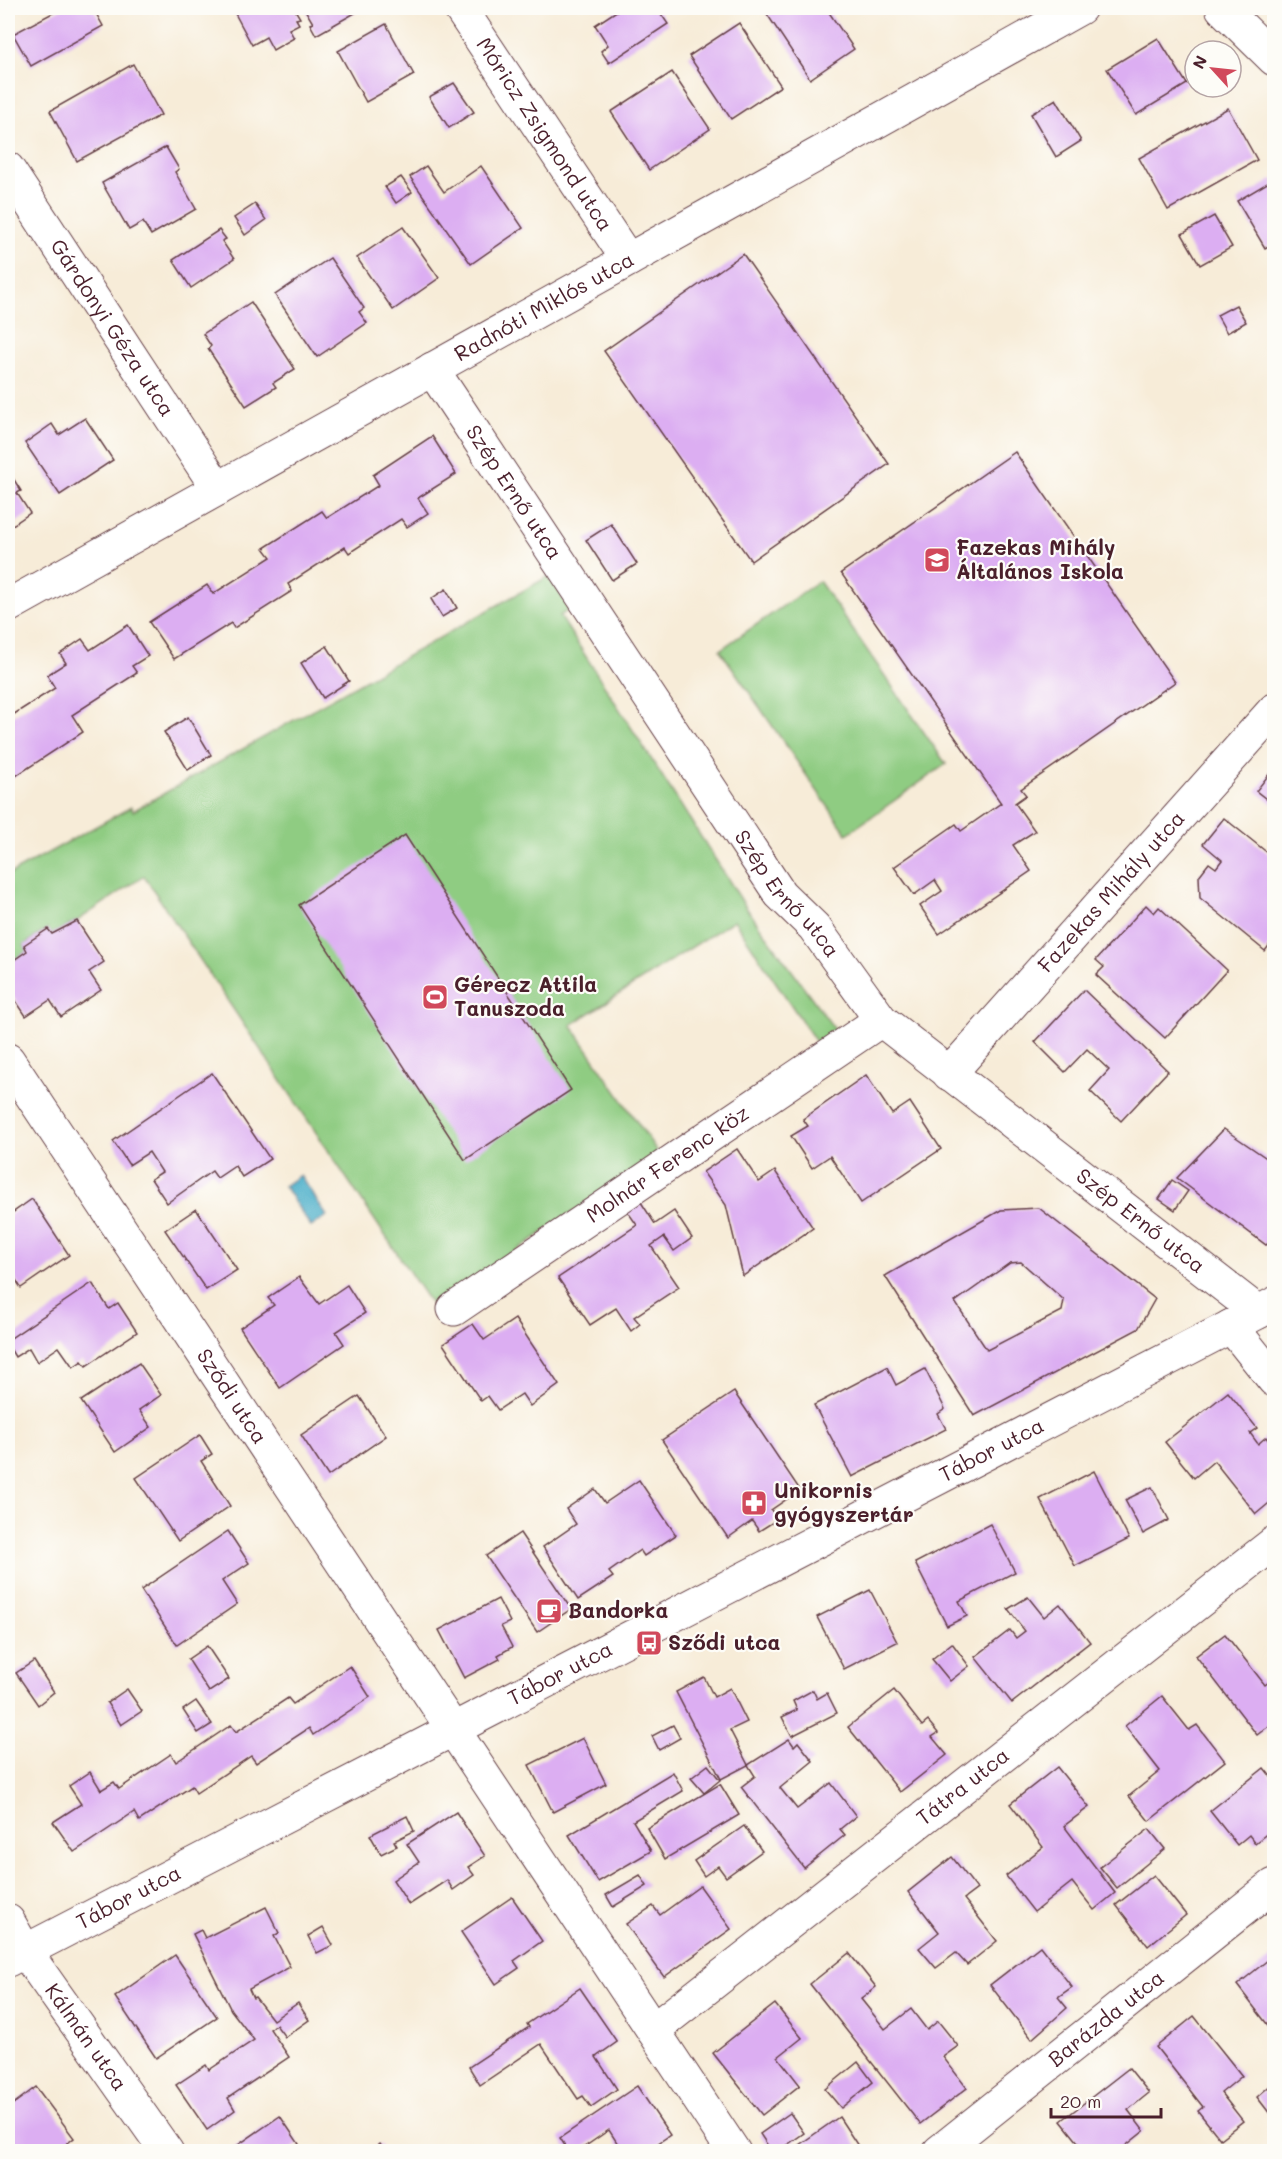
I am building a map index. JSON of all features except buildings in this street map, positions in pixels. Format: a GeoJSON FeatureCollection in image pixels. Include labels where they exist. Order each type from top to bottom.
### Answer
{"type":"FeatureCollection","features":[{"type":"Feature","properties":{"kind":"street","name":"Móricz Zsigmond utca"},"geometry":{"type":"LineString","coordinates":[[460,8],[628,260]]}},
{"type":"Feature","properties":{"kind":"street","name":"Radnóti Miklós utca"},"geometry":{"type":"LineString","coordinates":[[8,606],[1080,8]]}},
{"type":"Feature","properties":{"kind":"street"},"geometry":{"type":"LineString","coordinates":[[1222,8],[1275,59]]}},
{"type":"Feature","properties":{"kind":"street","name":"Gárdonyi Géza utca"},"geometry":{"type":"LineString","coordinates":[[8,169],[218,489]]}},
{"type":"Feature","properties":{"kind":"street","name":"Szép Ernő utca"},"geometry":{"type":"LineString","coordinates":[[432,369],[780,894],[814,927],[881,1020],[1255,1314],[1275,1380]]}},
{"type":"Feature","properties":{"kind":"street","name":"Fazekas Mihály utca"},"geometry":{"type":"LineString","coordinates":[[949,1074],[1273,714]]}},
{"type":"Feature","properties":{"kind":"street","name":"Molnár Ferenc köz"},"geometry":{"type":"LineString","coordinates":[[454,1309],[881,1020]]}},
{"type":"Feature","properties":{"kind":"street","name":"Sződi utca"},"geometry":{"type":"LineString","coordinates":[[8,1060],[734,2151]]}},
{"type":"Feature","properties":{"kind":"street","name":"Tábor utca"},"geometry":{"type":"LineString","coordinates":[[16,1956],[1255,1314]]}},
{"type":"Feature","properties":{"kind":"street","name":"Tátra utca"},"geometry":{"type":"LineString","coordinates":[[653,2030],[1275,1543]]}},
{"type":"Feature","properties":{"kind":"street","name":"Barázda utca"},"geometry":{"type":"LineString","coordinates":[[939,2151],[1275,1885]]}},
{"type":"Feature","properties":{"kind":"street","name":"Kálmán utca"},"geometry":{"type":"LineString","coordinates":[[8,1921],[16,1956],[167,2151]]}},
{"type":"Feature","properties":{"kind":"green space"},"geometry":{"type":"Polygon","coordinates":[[[549,576],[570,609],[560,616],[747,909],[836,1031],[818,1045],[734,920],[571,1025],[659,1154],[433,1307],[144,876],[77,921],[52,934],[47,929],[24,945],[27,951],[8,964],[8,875],[131,807],[133,811],[549,576]]]}},
{"type":"Feature","properties":{"kind":"green space"},"geometry":{"type":"Polygon","coordinates":[[[819,581],[946,764],[847,834],[720,650],[819,581]]]}},
{"type":"Feature","properties":{"kind":"water"},"geometry":{"type":"Polygon","coordinates":[[[300,1175],[327,1216],[311,1227],[284,1186],[300,1175]]]}},
{"type":"Feature","properties":{"kind":"place","name":"Fazekas Mihály Általános Iskola"},"geometry":{"type":"Point","coordinates":[937,560]}},
{"type":"Feature","properties":{"kind":"place","name":"Gérecz Attila Tanuszoda"},"geometry":{"type":"Point","coordinates":[435,997]}},
{"type":"Feature","properties":{"kind":"place","name":"Unikornis gyógyszertár"},"geometry":{"type":"Point","coordinates":[754,1503]}},
{"type":"Feature","properties":{"kind":"place","name":"Bandorka"},"geometry":{"type":"Point","coordinates":[549,1611]}},
{"type":"Feature","properties":{"kind":"place","name":"Sződi utca"},"geometry":{"type":"Point","coordinates":[649,1643]}}]}
